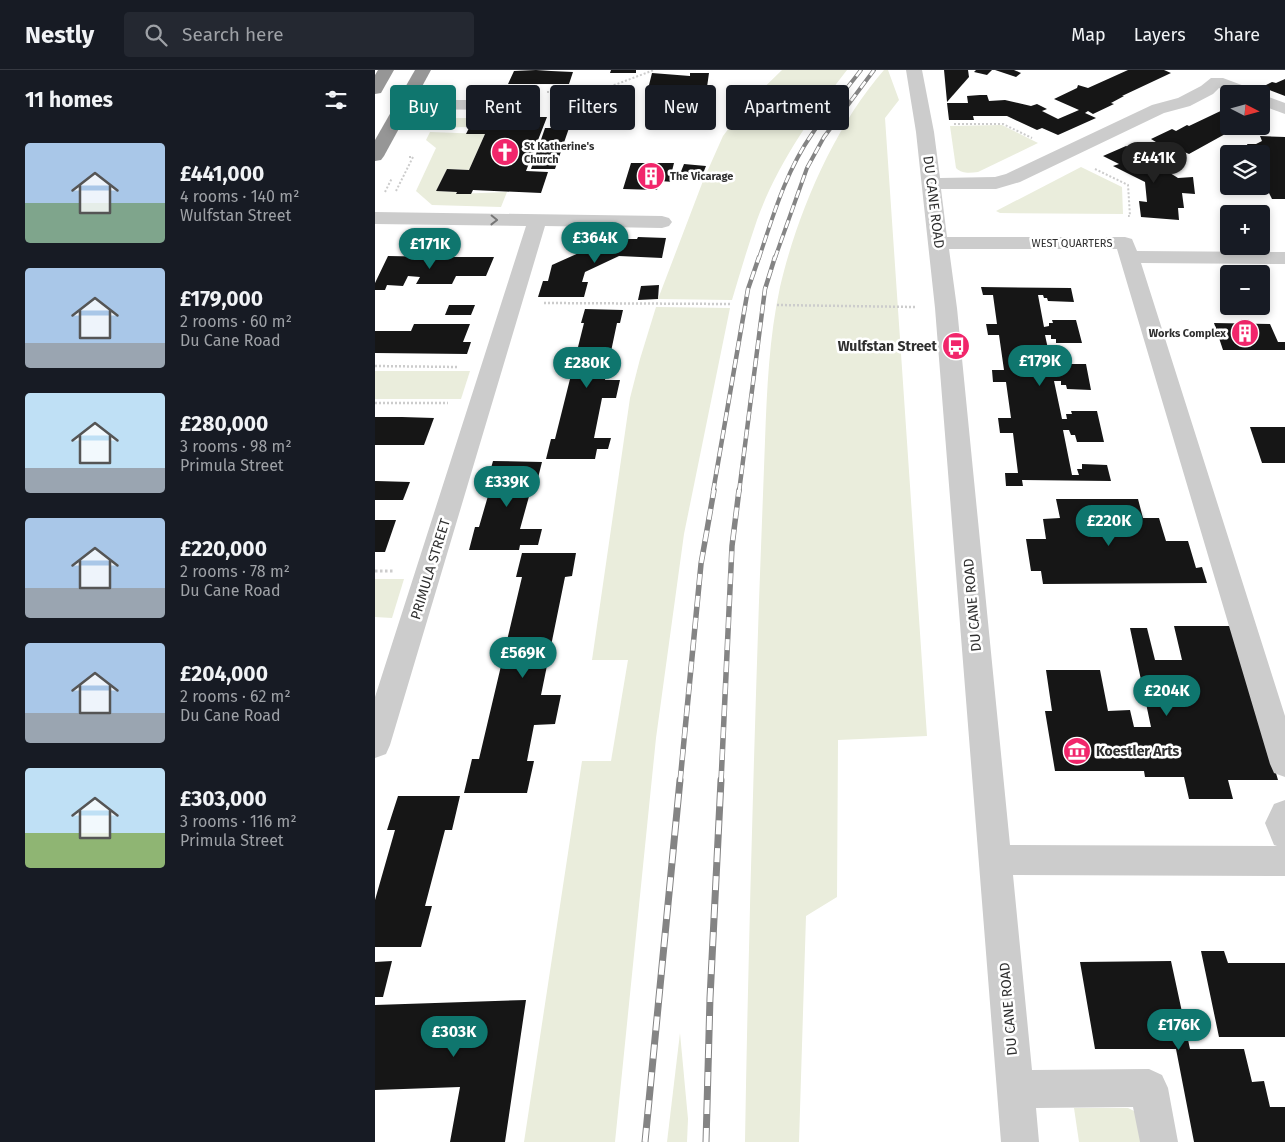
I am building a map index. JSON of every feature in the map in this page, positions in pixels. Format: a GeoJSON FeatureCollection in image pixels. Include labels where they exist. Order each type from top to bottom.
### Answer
{"type":"FeatureCollection","features":[{"type":"Feature","properties":{"kind":"highway"},"geometry":{"type":"LineString","coordinates":[[375,89],[386,70]]}},
{"type":"Feature","properties":{"kind":"highway"},"geometry":{"type":"LineString","coordinates":[[415,85],[423,70]]}},
{"type":"Feature","properties":{"kind":"highway"},"geometry":{"type":"LineString","coordinates":[[375,156],[390,130]]}},
{"type":"Feature","properties":{"kind":"street","name":"DU CANE ROAD"},"geometry":{"type":"LineString","coordinates":[[915,70],[946,308],[1020,1142]]}},
{"type":"Feature","properties":{"kind":"street"},"geometry":{"type":"LineString","coordinates":[[931,184],[996,183],[1013,178],[1157,109],[1184,102],[1207,90],[1217,81],[1239,70]]}},
{"type":"Feature","properties":{"kind":"street"},"geometry":{"type":"LineString","coordinates":[[1217,81],[1227,85]]}},
{"type":"Feature","properties":{"kind":"street"},"geometry":{"type":"LineString","coordinates":[[1270,103],[1285,109]]}},
{"type":"Feature","properties":{"kind":"street"},"geometry":{"type":"LineString","coordinates":[[375,218],[662,222]]}},
{"type":"Feature","properties":{"kind":"street","name":"PRIMULA STREET"},"geometry":{"type":"LineString","coordinates":[[375,745],[537,221]]}},
{"type":"Feature","properties":{"kind":"street","name":"WEST QUARTERS"},"geometry":{"type":"LineString","coordinates":[[939,243],[1125,243],[1129,257],[1285,258]]}},
{"type":"Feature","properties":{"kind":"street"},"geometry":{"type":"LineString","coordinates":[[1129,257],[1285,764]]}},
{"type":"Feature","properties":{"kind":"street"},"geometry":{"type":"LineString","coordinates":[[1285,814],[1281,824],[1285,835]]}},
{"type":"Feature","properties":{"kind":"street"},"geometry":{"type":"LineString","coordinates":[[994,860],[1285,862]]}},
{"type":"Feature","properties":{"kind":"street"},"geometry":{"type":"LineString","coordinates":[[1015,1089],[1149,1088],[1159,1142]]}},
{"type":"Feature","properties":{"kind":"path"},"geometry":{"type":"LineString","coordinates":[[540,92],[596,92],[654,70]]}},
{"type":"Feature","properties":{"kind":"path"},"geometry":{"type":"LineString","coordinates":[[951,124],[1003,124],[1033,139]]}},
{"type":"Feature","properties":{"kind":"path"},"geometry":{"type":"LineString","coordinates":[[392,198],[413,157],[403,157]]}},
{"type":"Feature","properties":{"kind":"path"},"geometry":{"type":"LineString","coordinates":[[1094,169],[1128,185],[1130,216],[1120,216]]}},
{"type":"Feature","properties":{"kind":"path"},"geometry":{"type":"LineString","coordinates":[[512,302],[731,304]]}},
{"type":"Feature","properties":{"kind":"path"},"geometry":{"type":"LineString","coordinates":[[777,305],[946,308]]}},
{"type":"Feature","properties":{"kind":"path"},"geometry":{"type":"LineString","coordinates":[[375,366],[468,367]]}},
{"type":"Feature","properties":{"kind":"path"},"geometry":{"type":"LineString","coordinates":[[375,403],[454,403]]}},
{"type":"Feature","properties":{"kind":"green space"},"geometry":{"type":"Polygon","coordinates":[[[782,70],[847,70],[836,85],[767,85],[782,70]]]}},
{"type":"Feature","properties":{"kind":"green space"},"geometry":{"type":"Polygon","coordinates":[[[884,70],[888,70],[899,100],[885,118],[927,736],[838,740],[837,897],[806,916],[799,1142],[745,1142],[759,601],[767,402],[773,325],[787,259],[807,201],[834,144],[842,130],[849,130],[849,118],[884,70]]]}},
{"type":"Feature","properties":{"kind":"green space"},"geometry":{"type":"Polygon","coordinates":[[[456,118],[466,118],[466,127],[456,127],[456,118]]]}},
{"type":"Feature","properties":{"kind":"green space"},"geometry":{"type":"Polygon","coordinates":[[[1002,125],[1038,143],[978,172],[963,172],[956,168],[950,126],[1002,125]]]}},
{"type":"Feature","properties":{"kind":"green space"},"geometry":{"type":"Polygon","coordinates":[[[728,130],[804,130],[785,160],[765,200],[732,300],[658,299],[703,181],[728,130]]]}},
{"type":"Feature","properties":{"kind":"green space"},"geometry":{"type":"Polygon","coordinates":[[[430,132],[485,134],[469,170],[447,169],[436,191],[457,192],[456,194],[507,192],[501,207],[432,205],[416,191],[436,148],[426,140],[430,132]]]}},
{"type":"Feature","properties":{"kind":"green space"},"geometry":{"type":"Polygon","coordinates":[[[1081,167],[1122,187],[1123,214],[1000,213],[996,211],[1081,167]]]}},
{"type":"Feature","properties":{"kind":"green space"},"geometry":{"type":"Polygon","coordinates":[[[656,307],[730,308],[684,534],[656,738],[615,1142],[524,1142],[582,761],[611,761],[628,660],[592,660],[630,398],[656,307]]]}},
{"type":"Feature","properties":{"kind":"green space"},"geometry":{"type":"Polygon","coordinates":[[[375,371],[470,371],[461,399],[375,399],[375,371]]]}},
{"type":"Feature","properties":{"kind":"green space"},"geometry":{"type":"Polygon","coordinates":[[[375,579],[404,579],[392,618],[375,617],[375,579]]]}},
{"type":"Feature","properties":{"kind":"green space"},"geometry":{"type":"Polygon","coordinates":[[[680,1033],[688,1119],[687,1142],[667,1142],[680,1033]]]}},
{"type":"Feature","properties":{"kind":"green space"},"geometry":{"type":"Polygon","coordinates":[[[1074,1108],[1128,1108],[1138,1113],[1148,1142],[1079,1142],[1074,1108]]]}},
{"type":"Feature","properties":{"kind":"building"},"geometry":{"type":"Polygon","coordinates":[[[611,70],[636,70],[636,73],[610,73],[611,70]]]}},
{"type":"Feature","properties":{"kind":"building"},"geometry":{"type":"Polygon","coordinates":[[[944,70],[968,70],[969,77],[947,102],[944,70]]]}},
{"type":"Feature","properties":{"kind":"building"},"geometry":{"type":"Polygon","coordinates":[[[976,70],[992,70],[987,75],[974,72],[976,70]]]}},
{"type":"Feature","properties":{"kind":"building"},"geometry":{"type":"Polygon","coordinates":[[[995,70],[1014,70],[1021,73],[1016,77],[995,70]]]}},
{"type":"Feature","properties":{"kind":"building"},"geometry":{"type":"Polygon","coordinates":[[[1128,70],[1164,70],[1171,73],[1122,96],[1124,96],[1111,103],[1114,104],[1093,114],[1088,111],[1085,113],[1096,118],[1058,135],[1042,128],[1037,130],[1007,116],[973,116],[974,120],[949,120],[947,103],[968,103],[967,96],[980,95],[987,95],[989,101],[1005,100],[1031,106],[1037,104],[1047,109],[1042,111],[1058,119],[1079,110],[1054,99],[1077,88],[1078,85],[1088,88],[1128,70]]]}},
{"type":"Feature","properties":{"kind":"building"},"geometry":{"type":"Polygon","coordinates":[[[514,71],[573,72],[569,84],[508,84],[514,71]]]}},
{"type":"Feature","properties":{"kind":"building"},"geometry":{"type":"Polygon","coordinates":[[[652,73],[690,76],[690,73],[709,73],[707,85],[649,85],[652,73]]]}},
{"type":"Feature","properties":{"kind":"building"},"geometry":{"type":"Polygon","coordinates":[[[1285,79],[1285,96],[1270,90],[1270,85],[1266,85],[1272,82],[1276,83],[1285,79]]]}},
{"type":"Feature","properties":{"kind":"building"},"geometry":{"type":"Polygon","coordinates":[[[1220,111],[1220,135],[1223,135],[1189,154],[1182,151],[1169,150],[1151,139],[1172,129],[1176,131],[1187,125],[1189,126],[1220,111]]]}},
{"type":"Feature","properties":{"kind":"building","name":"St Katherine's Church"},"geometry":{"type":"Polygon","coordinates":[[[540,117],[547,117],[526,171],[548,172],[541,193],[473,190],[471,194],[456,194],[457,192],[436,191],[447,169],[469,170],[485,134],[466,134],[468,130],[540,130],[540,117]]]}},
{"type":"Feature","properties":{"kind":"building"},"geometry":{"type":"Polygon","coordinates":[[[545,128],[550,128],[550,130],[568,130],[555,169],[531,169],[545,128]]]}},
{"type":"Feature","properties":{"kind":"building"},"geometry":{"type":"Polygon","coordinates":[[[1260,136],[1285,137],[1285,199],[1272,199],[1270,195],[1270,145],[1247,144],[1256,144],[1262,141],[1260,136]]]}},
{"type":"Feature","properties":{"kind":"building"},"geometry":{"type":"Polygon","coordinates":[[[1126,146],[1146,155],[1140,158],[1147,161],[1154,158],[1165,163],[1159,166],[1178,178],[1193,177],[1195,194],[1182,193],[1184,208],[1178,208],[1179,220],[1141,217],[1139,201],[1147,202],[1145,182],[1113,166],[1119,164],[1103,156],[1126,146]]]}},
{"type":"Feature","properties":{"kind":"building","name":"The Vicarage"},"geometry":{"type":"Polygon","coordinates":[[[631,163],[674,163],[672,171],[676,171],[674,182],[659,181],[657,190],[623,189],[631,163]]]}},
{"type":"Feature","properties":{"kind":"building"},"geometry":{"type":"Polygon","coordinates":[[[684,164],[706,166],[702,176],[680,174],[684,164]]]}},
{"type":"Feature","properties":{"kind":"building"},"geometry":{"type":"Polygon","coordinates":[[[638,237],[666,238],[662,258],[619,256],[585,272],[582,282],[588,282],[584,297],[538,297],[543,281],[548,281],[552,265],[610,239],[637,239],[638,237]]]}},
{"type":"Feature","properties":{"kind":"building"},"geometry":{"type":"Polygon","coordinates":[[[388,256],[494,257],[486,276],[456,276],[452,284],[416,284],[420,277],[408,276],[403,286],[387,285],[385,290],[375,290],[375,283],[388,256]]]}},
{"type":"Feature","properties":{"kind":"building"},"geometry":{"type":"Polygon","coordinates":[[[659,285],[658,299],[638,300],[641,286],[659,285]]]}},
{"type":"Feature","properties":{"kind":"building"},"geometry":{"type":"Polygon","coordinates":[[[981,287],[1071,288],[1074,302],[1048,301],[1043,295],[1038,295],[1044,327],[1049,326],[1049,323],[1053,323],[1052,320],[1076,320],[1082,343],[1056,343],[1056,339],[1051,339],[1051,335],[1045,335],[1053,372],[1061,372],[1060,368],[1064,368],[1063,364],[1086,364],[1091,390],[1067,389],[1066,385],[1061,385],[1061,381],[1054,381],[1062,419],[1067,419],[1066,414],[1072,414],[1071,411],[1097,411],[1104,442],[1077,442],[1075,435],[1071,435],[1069,430],[1063,430],[1072,475],[1079,475],[1077,469],[1082,469],[1082,464],[1107,465],[1111,481],[1022,480],[1023,486],[1006,486],[1005,473],[1018,473],[1013,433],[1000,433],[998,418],[1011,418],[1006,382],[993,382],[992,370],[1004,370],[999,335],[988,335],[986,324],[997,324],[993,295],[983,295],[981,287]]]}},
{"type":"Feature","properties":{"kind":"building"},"geometry":{"type":"Polygon","coordinates":[[[449,305],[475,305],[471,315],[445,315],[449,305]]]}},
{"type":"Feature","properties":{"kind":"building"},"geometry":{"type":"Polygon","coordinates":[[[585,309],[623,310],[620,323],[617,323],[605,380],[620,380],[616,398],[602,398],[594,438],[611,438],[608,449],[597,449],[595,459],[546,459],[551,439],[555,439],[584,323],[581,323],[585,309]]]}},
{"type":"Feature","properties":{"kind":"building","name":"Works Complex"},"geometry":{"type":"Polygon","coordinates":[[[1214,323],[1270,324],[1278,342],[1285,342],[1285,350],[1223,350],[1214,323]]]}},
{"type":"Feature","properties":{"kind":"building"},"geometry":{"type":"Polygon","coordinates":[[[414,324],[470,324],[463,342],[471,342],[467,354],[375,353],[375,331],[411,331],[414,324]]]}},
{"type":"Feature","properties":{"kind":"building"},"geometry":{"type":"Polygon","coordinates":[[[375,417],[434,418],[424,445],[375,445],[375,417]]]}},
{"type":"Feature","properties":{"kind":"building"},"geometry":{"type":"Polygon","coordinates":[[[1250,427],[1285,427],[1285,463],[1262,463],[1250,427]]]}},
{"type":"Feature","properties":{"kind":"building"},"geometry":{"type":"Polygon","coordinates":[[[493,461],[542,462],[537,482],[533,482],[520,529],[542,529],[538,545],[520,545],[519,550],[469,550],[475,527],[479,527],[492,482],[487,482],[493,461]]]}},
{"type":"Feature","properties":{"kind":"building"},"geometry":{"type":"Polygon","coordinates":[[[375,481],[410,482],[403,500],[375,500],[375,481]]]}},
{"type":"Feature","properties":{"kind":"building"},"geometry":{"type":"Polygon","coordinates":[[[1056,499],[1138,499],[1143,518],[1159,518],[1166,541],[1188,541],[1196,568],[1202,567],[1207,583],[1043,584],[1041,571],[1031,571],[1026,539],[1046,539],[1043,519],[1060,518],[1056,499]]]}},
{"type":"Feature","properties":{"kind":"building"},"geometry":{"type":"Polygon","coordinates":[[[375,520],[396,520],[385,552],[375,552],[375,520]]]}},
{"type":"Feature","properties":{"kind":"building"},"geometry":{"type":"Polygon","coordinates":[[[522,553],[576,553],[572,576],[565,577],[541,695],[561,695],[555,724],[534,725],[527,761],[534,761],[527,793],[464,793],[472,759],[479,759],[522,577],[516,577],[522,553]]]}},
{"type":"Feature","properties":{"kind":"building"},"geometry":{"type":"Polygon","coordinates":[[[1174,626],[1233,626],[1278,780],[1228,780],[1233,799],[1189,799],[1184,777],[1145,777],[1144,771],[1055,771],[1045,711],[1052,711],[1046,670],[1100,670],[1108,711],[1130,710],[1134,727],[1151,727],[1130,628],[1147,628],[1155,660],[1182,660],[1174,626]]]}},
{"type":"Feature","properties":{"kind":"building"},"geometry":{"type":"Polygon","coordinates":[[[398,796],[460,796],[452,830],[445,830],[425,906],[432,906],[421,947],[375,947],[375,900],[395,830],[387,830],[398,796]]]}},
{"type":"Feature","properties":{"kind":"building"},"geometry":{"type":"Polygon","coordinates":[[[1201,951],[1224,951],[1228,963],[1285,963],[1285,1037],[1219,1037],[1201,951]]]}},
{"type":"Feature","properties":{"kind":"building"},"geometry":{"type":"Polygon","coordinates":[[[392,961],[383,997],[375,997],[375,962],[392,961]]]}},
{"type":"Feature","properties":{"kind":"building"},"geometry":{"type":"Polygon","coordinates":[[[1171,961],[1190,1049],[1244,1049],[1252,1082],[1264,1081],[1270,1107],[1285,1107],[1285,1142],[1194,1142],[1176,1049],[1095,1049],[1080,962],[1171,961]]]}},
{"type":"Feature","properties":{"kind":"building"},"geometry":{"type":"Polygon","coordinates":[[[526,1000],[505,1142],[450,1142],[460,1087],[375,1090],[375,1005],[526,1000]]]}},
{"type":"Feature","properties":{"kind":"railway"},"geometry":{"type":"LineString","coordinates":[[759,258],[787,178],[803,148],[861,70]]}},
{"type":"Feature","properties":{"kind":"railway"},"geometry":{"type":"LineString","coordinates":[[775,258],[807,168],[824,137],[874,70]]}},
{"type":"Feature","properties":{"kind":"railway"},"geometry":{"type":"LineString","coordinates":[[713,492],[748,289],[759,257]]}},
{"type":"Feature","properties":{"kind":"railway"},"geometry":{"type":"LineString","coordinates":[[739,492],[765,289],[775,257]]}},
{"type":"Feature","properties":{"kind":"railway"},"geometry":{"type":"LineString","coordinates":[[680,782],[701,564],[714,490]]}},
{"type":"Feature","properties":{"kind":"railway"},"geometry":{"type":"LineString","coordinates":[[721,782],[732,546],[739,490]]}},
{"type":"Feature","properties":{"kind":"railway"},"geometry":{"type":"LineString","coordinates":[[645,1142],[680,780]]}},
{"type":"Feature","properties":{"kind":"railway"},"geometry":{"type":"LineString","coordinates":[[706,1142],[710,998],[721,780]]}},
{"type":"Feature","properties":{"kind":"place","name":"St Katherine's Church"},"geometry":{"type":"Point","coordinates":[505,152]}},
{"type":"Feature","properties":{"kind":"place","name":"The Vicarage"},"geometry":{"type":"Point","coordinates":[651,176]}},
{"type":"Feature","properties":{"kind":"place","name":"Works Complex"},"geometry":{"type":"Point","coordinates":[1245,333]}},
{"type":"Feature","properties":{"kind":"place","name":"Wulfstan Street"},"geometry":{"type":"Point","coordinates":[956,346]}},
{"type":"Feature","properties":{"kind":"place","name":"Koestler Arts"},"geometry":{"type":"Point","coordinates":[1077,751]}}]}
